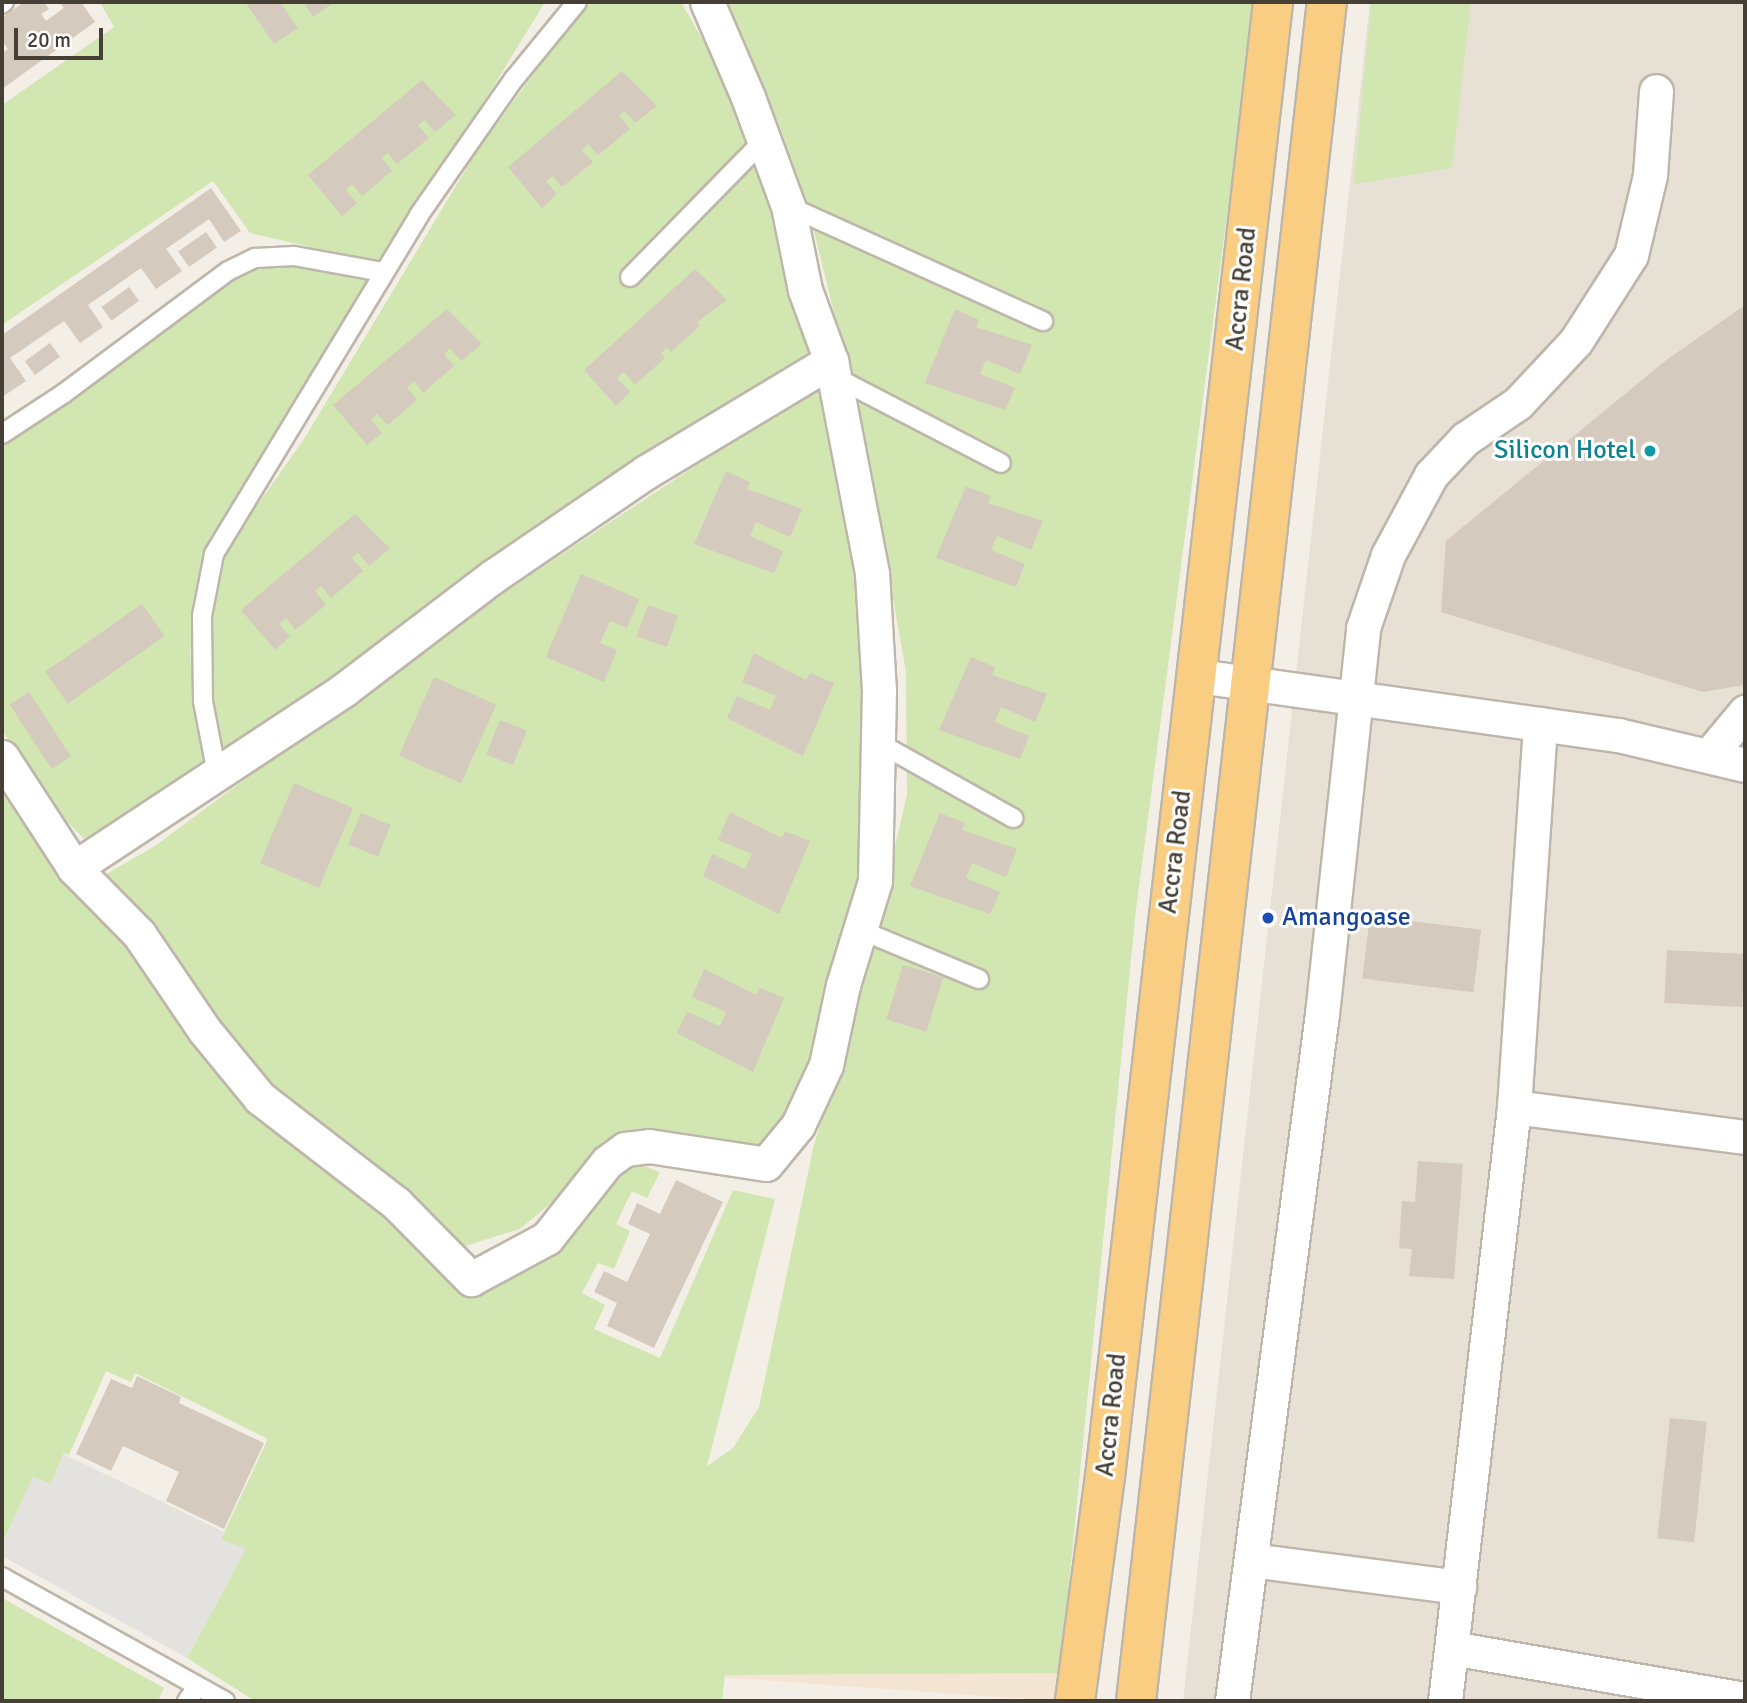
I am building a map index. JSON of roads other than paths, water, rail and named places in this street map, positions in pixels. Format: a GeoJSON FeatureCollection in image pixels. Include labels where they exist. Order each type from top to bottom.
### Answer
{"type":"FeatureCollection","features":[{"type":"Feature","properties":{"kind":"highway","name":"Accra Road"},"geometry":{"type":"LineString","coordinates":[[1075,1701],[1105,1476],[1273,2]]}},
{"type":"Feature","properties":{"kind":"highway","name":"Accra Road"},"geometry":{"type":"LineString","coordinates":[[1136,1701],[1327,2]]}},
{"type":"Feature","properties":{"kind":"street"},"geometry":{"type":"LineString","coordinates":[[2,757],[74,868],[139,934],[205,1031],[260,1098],[396,1203],[471,1279],[547,1238],[607,1162],[625,1149],[649,1146],[765,1164],[798,1125],[825,1065],[858,929],[874,881],[879,743],[872,573],[832,368],[805,290],[788,206],[764,140],[706,2]]}},
{"type":"Feature","properties":{"kind":"street"},"geometry":{"type":"LineString","coordinates":[[1232,1701],[1358,698],[1363,628],[1388,555],[1431,475],[1465,439],[1518,403],[1576,341],[1631,255],[1650,175],[1656,91]]}},
{"type":"Feature","properties":{"kind":"street"},"geometry":{"type":"LineString","coordinates":[[74,868],[345,689],[492,577],[646,471],[832,368]]}},
{"type":"Feature","properties":{"kind":"street"},"geometry":{"type":"LineString","coordinates":[[1198,676],[1540,724],[1710,754],[1745,765]]}},
{"type":"Feature","properties":{"kind":"street"},"geometry":{"type":"LineString","coordinates":[[1710,754],[1745,712]]}},
{"type":"Feature","properties":{"kind":"street"},"geometry":{"type":"LineString","coordinates":[[1445,1701],[1514,1107],[1540,724]]}},
{"type":"Feature","properties":{"kind":"street"},"geometry":{"type":"LineString","coordinates":[[1514,1107],[1745,1137]]}},
{"type":"Feature","properties":{"kind":"street"},"geometry":{"type":"LineString","coordinates":[[1251,1560],[1459,1587]]}},
{"type":"Feature","properties":{"kind":"street"},"geometry":{"type":"LineString","coordinates":[[1452,1648],[1745,1699]]}},
{"type":"Feature","properties":{"kind":"lane"},"geometry":{"type":"LineString","coordinates":[[217,774],[203,701],[202,616],[214,554],[383,272],[514,79],[577,2]]}},
{"type":"Feature","properties":{"kind":"lane"},"geometry":{"type":"LineString","coordinates":[[630,277],[764,140]]}},
{"type":"Feature","properties":{"kind":"lane"},"geometry":{"type":"LineString","coordinates":[[788,206],[1043,321]]}},
{"type":"Feature","properties":{"kind":"lane"},"geometry":{"type":"LineString","coordinates":[[2,434],[63,394],[228,271],[255,258],[294,256],[383,272]]}},
{"type":"Feature","properties":{"kind":"lane"},"geometry":{"type":"LineString","coordinates":[[832,368],[1001,463]]}},
{"type":"Feature","properties":{"kind":"lane"},"geometry":{"type":"LineString","coordinates":[[879,743],[1013,818]]}},
{"type":"Feature","properties":{"kind":"lane"},"geometry":{"type":"LineString","coordinates":[[858,929],[979,979]]}},
{"type":"Feature","properties":{"kind":"lane"},"geometry":{"type":"LineString","coordinates":[[2,1577],[192,1694],[225,1701]]}},
{"type":"Feature","properties":{"kind":"place","name":"Silicon Hotel"},"geometry":{"type":"Point","coordinates":[1650,451]}},
{"type":"Feature","properties":{"kind":"place","name":"Amangoase"},"geometry":{"type":"Point","coordinates":[1268,918]}}]}
